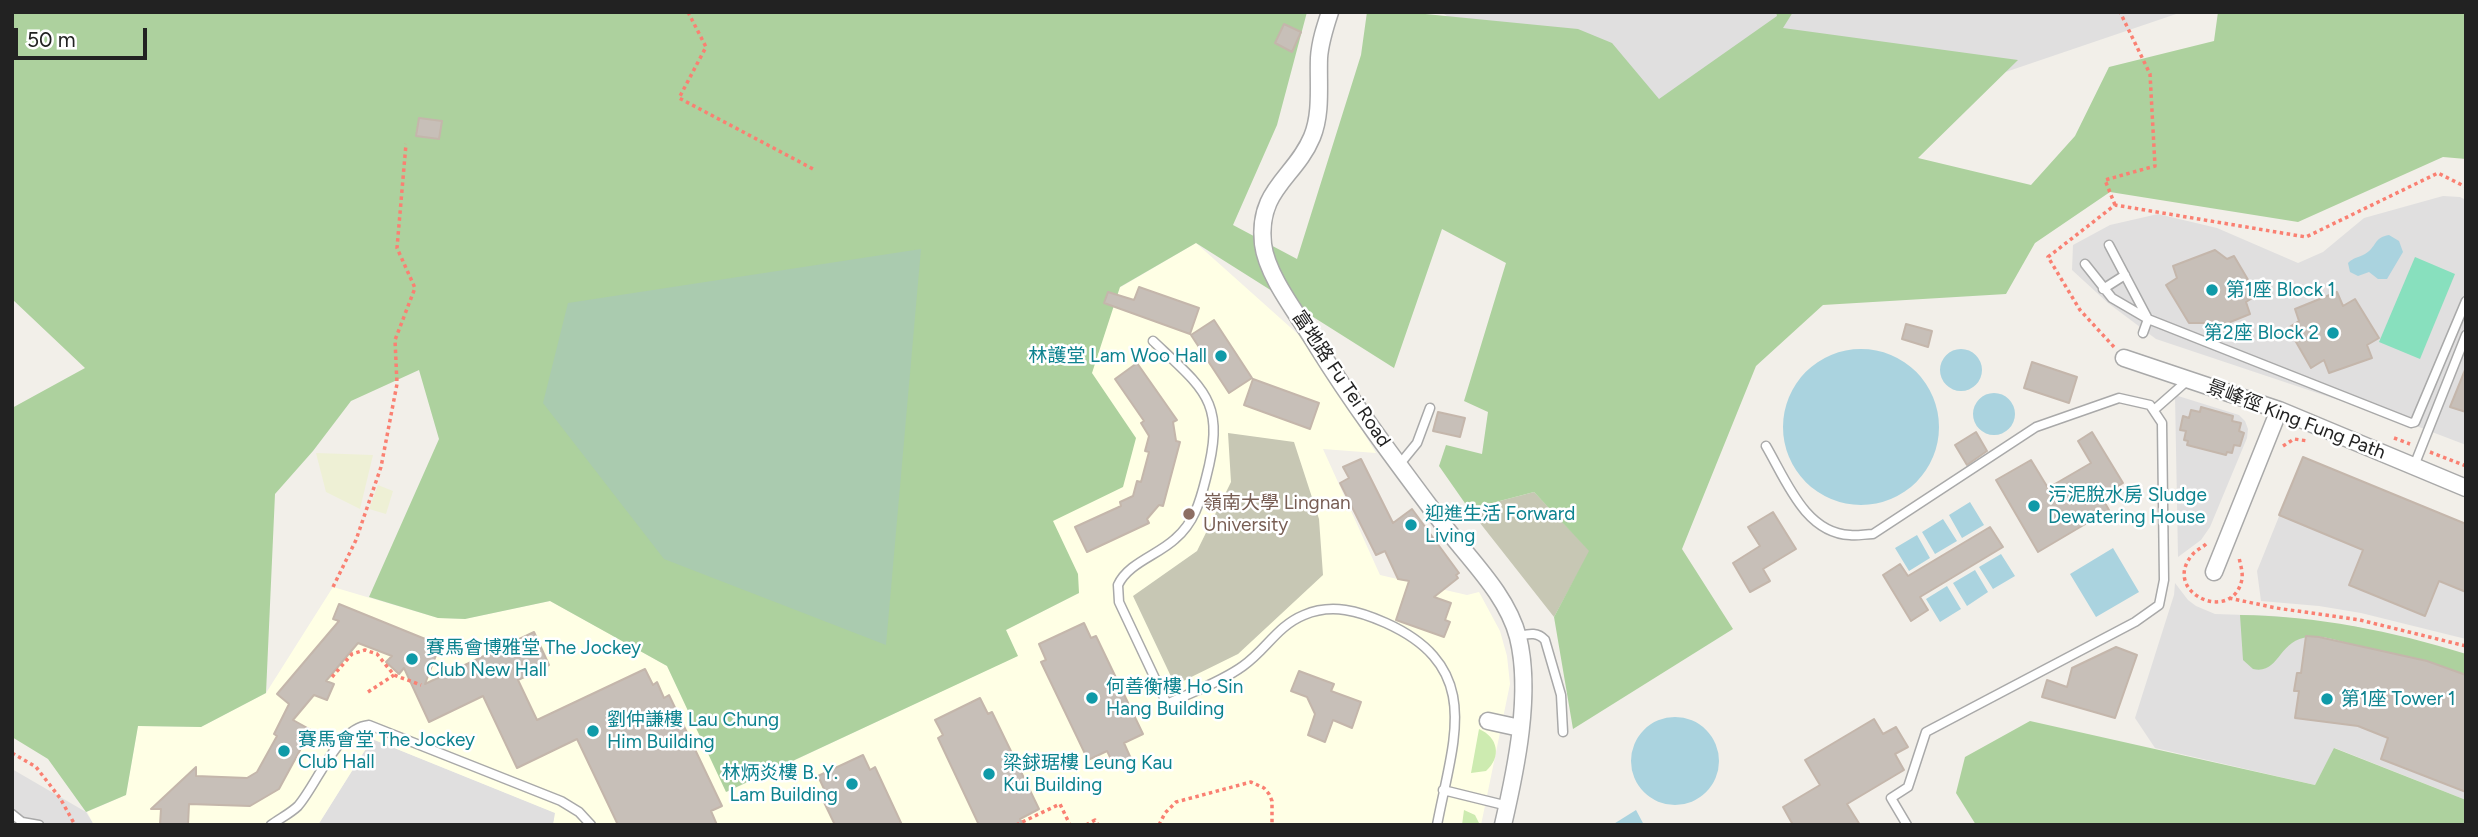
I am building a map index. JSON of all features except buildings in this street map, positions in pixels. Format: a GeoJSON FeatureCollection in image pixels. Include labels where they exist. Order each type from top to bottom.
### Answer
{"type":"FeatureCollection","features":[{"type":"Feature","properties":{"kind":"street","name":"富地路 Fu Tei Road"},"geometry":{"type":"LineString","coordinates":[[1331,12],[1320,47],[1318,116],[1314,134],[1271,196],[1263,222],[1263,246],[1274,275],[1342,385],[1503,603],[1518,636],[1524,680],[1520,728],[1503,825]]}},
{"type":"Feature","properties":{"kind":"street","name":"景峰徑 King Fung Path"},"geometry":{"type":"LineString","coordinates":[[2124,358],[2280,410],[2466,488]]}},
{"type":"Feature","properties":{"kind":"street"},"geometry":{"type":"LineString","coordinates":[[2214,572],[2280,410]]}},
{"type":"Feature","properties":{"kind":"street"},"geometry":{"type":"LineString","coordinates":[[1488,721],[1520,728]]}},
{"type":"Feature","properties":{"kind":"lane"},"geometry":{"type":"LineString","coordinates":[[2109,245],[2148,319],[2143,333]]}},
{"type":"Feature","properties":{"kind":"lane"},"geometry":{"type":"LineString","coordinates":[[2085,264],[2103,289],[2119,304],[2148,319],[2413,423],[2466,302]]}},
{"type":"Feature","properties":{"kind":"lane"},"geometry":{"type":"LineString","coordinates":[[2103,289],[2125,275]]}},
{"type":"Feature","properties":{"kind":"lane"},"geometry":{"type":"LineString","coordinates":[[2414,466],[2466,335]]}},
{"type":"Feature","properties":{"kind":"lane"},"geometry":{"type":"LineString","coordinates":[[1153,341],[1200,387],[1212,411],[1215,437],[1202,494],[1189,525],[1174,541],[1128,572],[1118,585],[1119,602],[1167,704],[1243,666],[1259,653],[1274,634],[1295,619],[1331,609],[1357,611],[1411,636],[1432,654],[1452,690],[1457,717],[1437,825]]}},
{"type":"Feature","properties":{"kind":"lane"},"geometry":{"type":"LineString","coordinates":[[2154,410],[2188,380]]}},
{"type":"Feature","properties":{"kind":"lane"},"geometry":{"type":"LineString","coordinates":[[1766,446],[1811,519],[1829,530],[1849,536],[1873,534],[2036,427],[2119,398],[2150,405],[2162,423],[2164,580],[2159,605],[2135,622],[1926,732],[1908,787],[1891,798],[1907,825]]}},
{"type":"Feature","properties":{"kind":"lane"},"geometry":{"type":"LineString","coordinates":[[1399,465],[1418,443],[1430,408]]}},
{"type":"Feature","properties":{"kind":"lane"},"geometry":{"type":"LineString","coordinates":[[1518,636],[1533,633],[1545,640],[1560,687],[1563,732]]}},
{"type":"Feature","properties":{"kind":"lane"},"geometry":{"type":"LineString","coordinates":[[271,825],[297,807],[347,734],[361,726],[369,725],[561,801],[579,812],[591,825]]}},
{"type":"Feature","properties":{"kind":"lane"},"geometry":{"type":"LineString","coordinates":[[1443,790],[1508,806]]}},
{"type":"Feature","properties":{"kind":"lane"},"geometry":{"type":"LineString","coordinates":[[12,814],[22,822],[39,825]]}},
{"type":"Feature","properties":{"kind":"path"},"geometry":{"type":"LineString","coordinates":[[688,12],[706,47],[678,98],[815,170]]}},
{"type":"Feature","properties":{"kind":"path"},"geometry":{"type":"LineString","coordinates":[[2115,205],[2105,180],[2155,166],[2150,75],[2120,12]]}},
{"type":"Feature","properties":{"kind":"path"},"geometry":{"type":"LineString","coordinates":[[333,587],[356,540],[381,467],[397,384],[395,340],[415,288],[397,248],[406,144]]}},
{"type":"Feature","properties":{"kind":"path"},"geometry":{"type":"LineString","coordinates":[[2124,358],[2080,310],[2048,257],[2115,205],[2306,237],[2438,173],[2466,187]]}},
{"type":"Feature","properties":{"kind":"path"},"geometry":{"type":"LineString","coordinates":[[2229,598],[2370,622],[2466,646]]}},
{"type":"Feature","properties":{"kind":"path"},"geometry":{"type":"LineString","coordinates":[[332,677],[352,654],[365,650],[377,654],[394,676],[421,685]]}},
{"type":"Feature","properties":{"kind":"path"},"geometry":{"type":"LineString","coordinates":[[368,692],[394,676]]}},
{"type":"Feature","properties":{"kind":"path"},"geometry":{"type":"LineString","coordinates":[[12,753],[36,767],[60,798],[75,825]]}},
{"type":"Feature","properties":{"kind":"path"},"geometry":{"type":"LineString","coordinates":[[1159,825],[1175,802],[1251,782],[1264,788],[1269,794],[1272,801],[1272,825]]}},
{"type":"Feature","properties":{"kind":"path"},"geometry":{"type":"LineString","coordinates":[[1016,825],[1060,804],[1070,825]]}},
{"type":"Feature","properties":{"kind":"path"},"geometry":{"type":"LineString","coordinates":[[1086,825],[1096,820],[1098,825]]}},
{"type":"Feature","properties":{"kind":"shaded area"},"geometry":{"type":"Polygon","coordinates":[[[1441,12],[2182,12],[1688,180],[1441,12]]]}},
{"type":"Feature","properties":{"kind":"shaded area"},"geometry":{"type":"Polygon","coordinates":[[[2443,196],[2466,200],[2466,445],[2156,339],[2108,303],[2072,270],[2073,245],[2110,225],[2158,214],[2217,228],[2298,263],[2323,252],[2364,218],[2443,196]]]}},
{"type":"Feature","properties":{"kind":"shaded area","name":"嶺南大學 Lingnan University"},"geometry":{"type":"Polygon","coordinates":[[[1196,243],[1309,344],[1376,453],[1323,449],[1380,575],[1467,595],[1479,592],[1500,631],[1507,656],[1510,684],[1481,825],[553,825],[555,813],[372,739],[318,825],[94,825],[87,812],[126,795],[138,726],[201,727],[266,693],[333,587],[438,618],[465,619],[550,601],[667,666],[727,792],[1017,656],[1006,630],[1079,593],[942,392],[1196,243]]]}},
{"type":"Feature","properties":{"kind":"shaded area"},"geometry":{"type":"Polygon","coordinates":[[[921,249],[886,645],[664,559],[543,403],[568,303],[921,249]]]}},
{"type":"Feature","properties":{"kind":"shaded area"},"geometry":{"type":"Polygon","coordinates":[[[2175,395],[2239,415],[2248,429],[2247,438],[2210,527],[2201,540],[2178,557],[2175,395]]]}},
{"type":"Feature","properties":{"kind":"shaded area"},"geometry":{"type":"Polygon","coordinates":[[[1228,433],[1294,442],[1319,519],[1323,575],[1238,654],[1175,685],[1133,596],[1197,551],[1231,482],[1228,433]]]}},
{"type":"Feature","properties":{"kind":"shaded area"},"geometry":{"type":"Polygon","coordinates":[[[316,453],[373,455],[360,509],[326,492],[316,453]]]}},
{"type":"Feature","properties":{"kind":"shaded area"},"geometry":{"type":"Polygon","coordinates":[[[2303,457],[2466,524],[2466,639],[2361,613],[2261,601],[2257,571],[2303,457]]]}},
{"type":"Feature","properties":{"kind":"shaded area"},"geometry":{"type":"Polygon","coordinates":[[[378,485],[393,491],[386,514],[369,509],[378,485]]]}},
{"type":"Feature","properties":{"kind":"shaded area"},"geometry":{"type":"Polygon","coordinates":[[[1534,492],[1590,551],[1554,617],[1469,509],[1534,492]]]}},
{"type":"Feature","properties":{"kind":"shaded area"},"geometry":{"type":"Polygon","coordinates":[[[2175,583],[2188,600],[2215,614],[2275,616],[2358,627],[2466,654],[2466,800],[2335,748],[2315,785],[2155,748],[2135,718],[2174,595],[2175,583]]]}},
{"type":"Feature","properties":{"kind":"shaded area"},"geometry":{"type":"Polygon","coordinates":[[[372,739],[556,813],[553,825],[318,825],[372,739]]]}},
{"type":"Feature","properties":{"kind":"shaded area"},"geometry":{"type":"Polygon","coordinates":[[[12,769],[86,812],[94,825],[12,825],[12,769]]]}},
{"type":"Feature","properties":{"kind":"green space"},"geometry":{"type":"Polygon","coordinates":[[[12,12],[1307,12],[1277,125],[1233,225],[1297,259],[1361,55],[1367,12],[1405,12],[1578,29],[1612,43],[1659,99],[1777,16],[1776,12],[1793,12],[1783,28],[2018,60],[1918,158],[2031,185],[2075,136],[2109,67],[2214,41],[2218,12],[2466,12],[2466,159],[2443,157],[2298,222],[2110,192],[2035,243],[2006,294],[1823,305],[1756,366],[1682,549],[1733,629],[1573,729],[1554,617],[1589,551],[1534,492],[1469,509],[1439,466],[1446,445],[1482,454],[1488,412],[1464,401],[1506,263],[1442,229],[1394,368],[1196,243],[1120,287],[1092,373],[1136,438],[1123,487],[1053,521],[1078,574],[1079,593],[1006,630],[1018,656],[726,792],[667,666],[550,601],[465,619],[438,618],[369,597],[439,439],[419,370],[351,401],[313,451],[275,494],[266,693],[201,727],[138,726],[126,795],[86,812],[48,759],[12,737],[12,408],[85,368],[12,299],[12,12]]]}},
{"type":"Feature","properties":{"kind":"green space"},"geometry":{"type":"Polygon","coordinates":[[[2415,257],[2455,274],[2420,359],[2379,342],[2415,257]]]}},
{"type":"Feature","properties":{"kind":"green space"},"geometry":{"type":"Polygon","coordinates":[[[2240,615],[2297,618],[2410,638],[2466,654],[2466,675],[2409,658],[2314,637],[2299,639],[2291,644],[2269,667],[2253,669],[2243,660],[2240,615]]]}},
{"type":"Feature","properties":{"kind":"green space"},"geometry":{"type":"Polygon","coordinates":[[[2030,721],[2315,785],[2334,748],[2466,800],[2466,825],[1976,825],[1956,793],[1965,757],[2030,721]]]}},
{"type":"Feature","properties":{"kind":"green space"},"geometry":{"type":"Polygon","coordinates":[[[1479,729],[1494,742],[1496,754],[1486,771],[1471,773],[1479,729]]]}},
{"type":"Feature","properties":{"kind":"green space"},"geometry":{"type":"Polygon","coordinates":[[[1464,810],[1475,815],[1480,825],[1462,825],[1464,810]]]}},
{"type":"Feature","properties":{"kind":"water"},"geometry":{"type":"Polygon","coordinates":[[[2389,235],[2399,241],[2403,252],[2387,279],[2378,279],[2369,272],[2358,276],[2350,272],[2348,263],[2369,252],[2380,238],[2389,235]]]}},
{"type":"Feature","properties":{"kind":"water"},"geometry":{"type":"Polygon","coordinates":[[[1861,349],[1891,355],[1916,372],[1933,397],[1939,427],[1933,457],[1916,482],[1891,499],[1861,505],[1831,499],[1806,482],[1789,457],[1783,427],[1789,397],[1806,372],[1831,355],[1861,349]]]}},
{"type":"Feature","properties":{"kind":"water"},"geometry":{"type":"Polygon","coordinates":[[[1961,349],[1976,355],[1982,370],[1976,385],[1961,391],[1946,385],[1940,370],[1946,355],[1961,349]]]}},
{"type":"Feature","properties":{"kind":"water"},"geometry":{"type":"Polygon","coordinates":[[[1994,393],[2009,399],[2015,414],[2009,429],[1994,435],[1979,429],[1973,414],[1979,399],[1994,393]]]}},
{"type":"Feature","properties":{"kind":"water"},"geometry":{"type":"Polygon","coordinates":[[[1970,502],[1984,525],[1962,538],[1949,515],[1970,502]]]}},
{"type":"Feature","properties":{"kind":"water"},"geometry":{"type":"Polygon","coordinates":[[[1943,519],[1957,541],[1935,554],[1922,532],[1943,519]]]}},
{"type":"Feature","properties":{"kind":"water"},"geometry":{"type":"Polygon","coordinates":[[[1917,535],[1930,558],[1909,571],[1895,548],[1917,535]]]}},
{"type":"Feature","properties":{"kind":"water"},"geometry":{"type":"Polygon","coordinates":[[[2113,548],[2139,592],[2096,617],[2070,574],[2113,548]]]}},
{"type":"Feature","properties":{"kind":"water"},"geometry":{"type":"Polygon","coordinates":[[[2001,554],[2015,576],[1993,589],[1979,567],[2001,554]]]}},
{"type":"Feature","properties":{"kind":"water"},"geometry":{"type":"Polygon","coordinates":[[[1975,570],[1988,592],[1967,606],[1953,583],[1975,570]]]}},
{"type":"Feature","properties":{"kind":"water"},"geometry":{"type":"Polygon","coordinates":[[[1947,586],[1961,609],[1940,622],[1926,599],[1947,586]]]}},
{"type":"Feature","properties":{"kind":"water"},"geometry":{"type":"Polygon","coordinates":[[[1675,717],[1692,721],[1706,730],[1715,744],[1719,761],[1715,778],[1706,792],[1692,801],[1675,805],[1658,801],[1644,792],[1635,778],[1631,761],[1635,744],[1644,730],[1658,721],[1675,717]]]}},
{"type":"Feature","properties":{"kind":"water"},"geometry":{"type":"Polygon","coordinates":[[[1636,810],[1644,825],[1612,825],[1636,810]]]}},
{"type":"Feature","properties":{"kind":"place","name":"第1座 Block 1"},"geometry":{"type":"Point","coordinates":[2212,290]}},
{"type":"Feature","properties":{"kind":"place","name":"第2座 Block 2"},"geometry":{"type":"Point","coordinates":[2333,333]}},
{"type":"Feature","properties":{"kind":"place","name":"林護堂 Lam Woo Hall"},"geometry":{"type":"Point","coordinates":[1221,356]}},
{"type":"Feature","properties":{"kind":"place","name":"污泥脫水房 Sludge Dewatering House"},"geometry":{"type":"Point","coordinates":[2034,506]}},
{"type":"Feature","properties":{"kind":"place","name":"嶺南大學 Lingnan University"},"geometry":{"type":"Point","coordinates":[1189,514]}},
{"type":"Feature","properties":{"kind":"place","name":"迎進生活 Forward Living"},"geometry":{"type":"Point","coordinates":[1411,525]}},
{"type":"Feature","properties":{"kind":"place","name":"賽馬會博雅堂 The Jockey Club New Hall"},"geometry":{"type":"Point","coordinates":[412,659]}},
{"type":"Feature","properties":{"kind":"place","name":"何善衡樓 Ho Sin Hang Building"},"geometry":{"type":"Point","coordinates":[1092,698]}},
{"type":"Feature","properties":{"kind":"place","name":"第1座 Tower 1"},"geometry":{"type":"Point","coordinates":[2327,699]}},
{"type":"Feature","properties":{"kind":"place","name":"劉仲謙樓 Lau Chung Him Building"},"geometry":{"type":"Point","coordinates":[593,731]}},
{"type":"Feature","properties":{"kind":"place","name":"賽馬會堂 The Jockey Club Hall"},"geometry":{"type":"Point","coordinates":[284,751]}},
{"type":"Feature","properties":{"kind":"place","name":"梁銶琚樓 Leung Kau Kui Building"},"geometry":{"type":"Point","coordinates":[989,774]}},
{"type":"Feature","properties":{"kind":"place","name":"林炳炎樓 B. Y. Lam Building"},"geometry":{"type":"Point","coordinates":[852,784]}}]}
